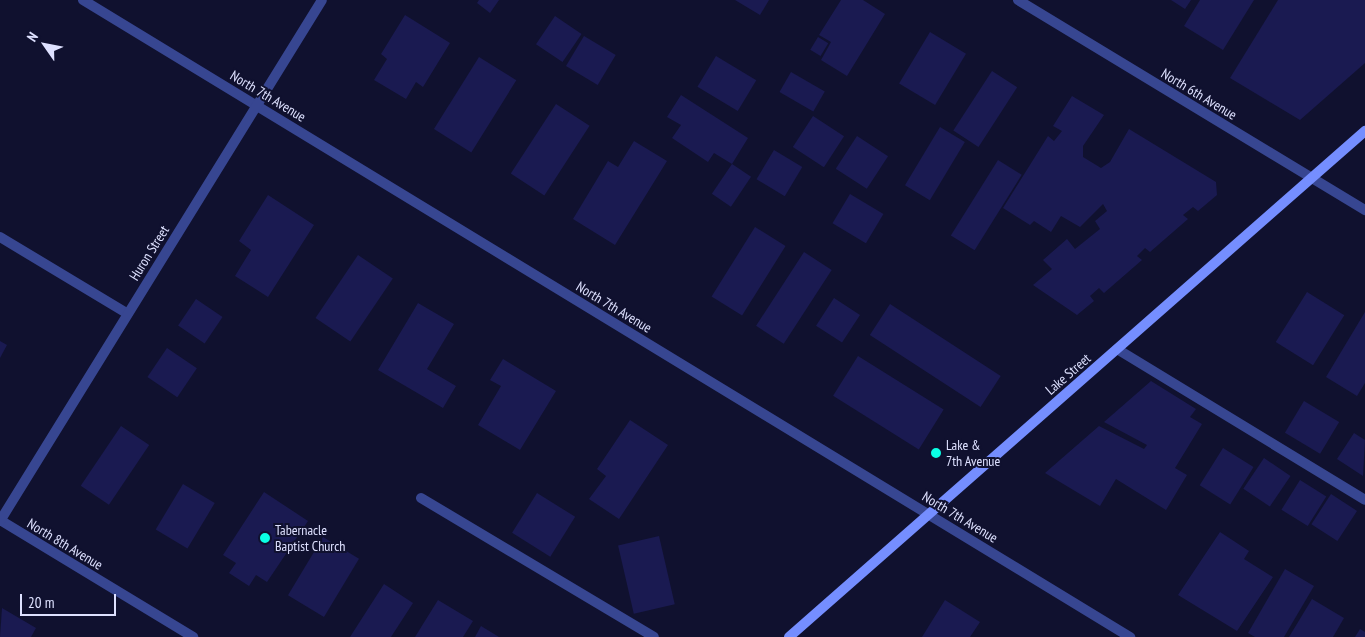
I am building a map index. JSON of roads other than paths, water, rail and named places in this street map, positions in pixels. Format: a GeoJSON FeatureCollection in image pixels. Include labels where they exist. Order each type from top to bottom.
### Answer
{"type":"FeatureCollection","features":[{"type":"Feature","properties":{"kind":"main road","name":"Lake Street"},"geometry":{"type":"LineString","coordinates":[[789,637],[1365,131]]}},
{"type":"Feature","properties":{"kind":"street","name":"North 7th Avenue"},"geometry":{"type":"LineString","coordinates":[[83,0],[1130,637]]}},
{"type":"Feature","properties":{"kind":"street","name":"Huron Street"},"geometry":{"type":"LineString","coordinates":[[0,521],[322,0]]}},
{"type":"Feature","properties":{"kind":"street","name":"North 6th Avenue"},"geometry":{"type":"LineString","coordinates":[[1018,0],[1365,210]]}},
{"type":"Feature","properties":{"kind":"street"},"geometry":{"type":"LineString","coordinates":[[0,237],[128,314]]}},
{"type":"Feature","properties":{"kind":"street"},"geometry":{"type":"LineString","coordinates":[[1117,349],[1365,500]]}},
{"type":"Feature","properties":{"kind":"street"},"geometry":{"type":"LineString","coordinates":[[421,498],[654,637]]}},
{"type":"Feature","properties":{"kind":"street","name":"North 8th Avenue"},"geometry":{"type":"LineString","coordinates":[[0,521],[193,637]]}},
{"type":"Feature","properties":{"kind":"place","name":"Lake & 7th Avenue"},"geometry":{"type":"Point","coordinates":[936,453]}},
{"type":"Feature","properties":{"kind":"place","name":"Tabernacle Baptist Church"},"geometry":{"type":"Point","coordinates":[265,538]}}]}
